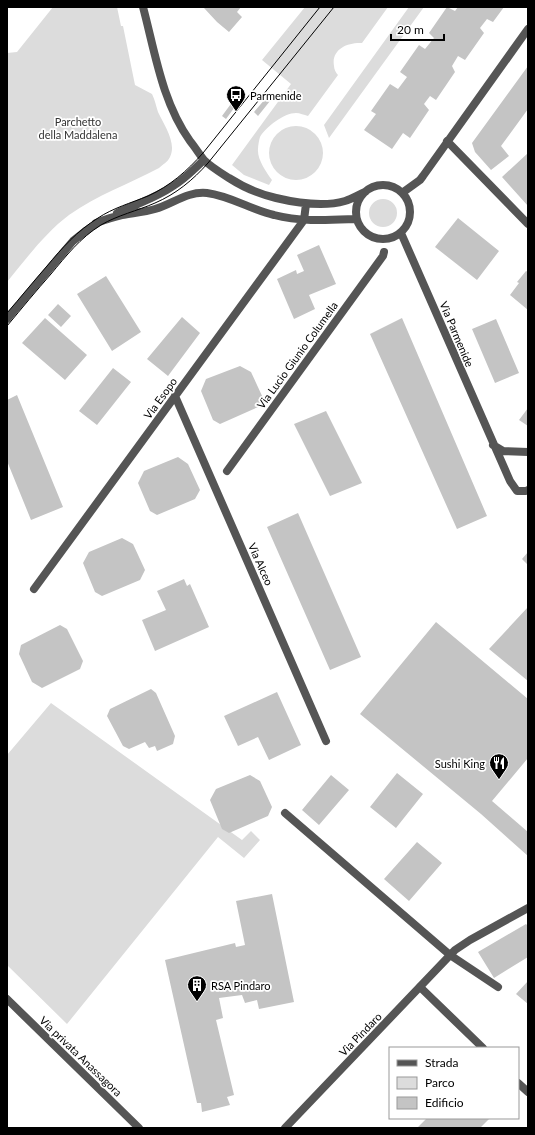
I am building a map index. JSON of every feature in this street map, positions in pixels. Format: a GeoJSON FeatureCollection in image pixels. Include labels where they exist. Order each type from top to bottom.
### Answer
{"type":"FeatureCollection","features":[{"type":"Feature","properties":{"kind":"street"},"geometry":{"type":"LineString","coordinates":[[143,7],[168,98],[182,130],[204,160],[228,178],[251,190],[270,197],[306,204],[341,202],[373,187],[382,185],[393,187],[402,193],[409,203],[410,216],[401,233],[391,239],[384,240],[368,236],[363,231],[358,224],[356,211],[357,204],[365,192]]}},
{"type":"Feature","properties":{"kind":"street"},"geometry":{"type":"LineString","coordinates":[[402,193],[420,180],[528,29]]}},
{"type":"Feature","properties":{"kind":"street"},"geometry":{"type":"LineString","coordinates":[[447,141],[528,224]]}},
{"type":"Feature","properties":{"kind":"street"},"geometry":{"type":"LineString","coordinates":[[7,319],[73,241],[96,223],[174,186],[204,160]]}},
{"type":"Feature","properties":{"kind":"street"},"geometry":{"type":"LineString","coordinates":[[96,223],[116,216],[155,210],[188,195],[199,193],[208,193],[221,196],[275,216],[304,220],[356,218]]}},
{"type":"Feature","properties":{"kind":"street"},"geometry":{"type":"LineString","coordinates":[[304,220],[306,204]]}},
{"type":"Feature","properties":{"kind":"street","name":"Via Esopo"},"geometry":{"type":"LineString","coordinates":[[34,588],[304,220]]}},
{"type":"Feature","properties":{"kind":"street","name":"Via Parmenide"},"geometry":{"type":"LineString","coordinates":[[401,233],[492,444],[510,481],[517,491],[528,490]]}},
{"type":"Feature","properties":{"kind":"street","name":"Via Lucio Giunio Columella"},"geometry":{"type":"LineString","coordinates":[[227,471],[383,256],[384,252]]}},
{"type":"Feature","properties":{"kind":"street","name":"Via Alceo"},"geometry":{"type":"LineString","coordinates":[[175,396],[326,741]]}},
{"type":"Feature","properties":{"kind":"street"},"geometry":{"type":"LineString","coordinates":[[492,444],[504,451],[528,452]]}},
{"type":"Feature","properties":{"kind":"street"},"geometry":{"type":"LineString","coordinates":[[285,813],[450,955],[498,987]]}},
{"type":"Feature","properties":{"kind":"street","name":"Via Pindaro"},"geometry":{"type":"LineString","coordinates":[[285,1128],[455,950],[528,908]]}},
{"type":"Feature","properties":{"kind":"street"},"geometry":{"type":"LineString","coordinates":[[420,987],[482,1047]]}},
{"type":"Feature","properties":{"kind":"street","name":"Via privata Anassagora"},"geometry":{"type":"LineString","coordinates":[[7,999],[140,1128]]}},
{"type":"Feature","properties":{"kind":"street"},"geometry":{"type":"LineString","coordinates":[[519,1084],[528,1092]]}},
{"type":"Feature","properties":{"kind":"green space","name":"Parchetto della Maddalena"},"geometry":{"type":"Polygon","coordinates":[[[53,7],[117,7],[121,26],[123,26],[135,85],[152,94],[158,112],[169,134],[172,152],[168,161],[159,168],[80,208],[60,222],[44,238],[7,282],[7,53],[17,52],[53,7]]]}},
{"type":"Feature","properties":{"kind":"green space"},"geometry":{"type":"Polygon","coordinates":[[[305,7],[388,7],[362,43],[346,45],[335,55],[334,68],[338,75],[308,116],[296,113],[286,115],[271,125],[260,137],[258,153],[262,165],[272,180],[269,185],[244,175],[232,165],[291,84],[262,60],[305,7]]]}},
{"type":"Feature","properties":{"kind":"green space"},"geometry":{"type":"Polygon","coordinates":[[[409,7],[424,7],[329,138],[324,125],[409,7]]]}},
{"type":"Feature","properties":{"kind":"green space"},"geometry":{"type":"Polygon","coordinates":[[[291,126],[301,126],[311,130],[319,138],[323,148],[323,158],[319,168],[311,176],[301,180],[291,180],[281,176],[273,168],[269,158],[269,148],[273,138],[281,130],[291,126]]]}},
{"type":"Feature","properties":{"kind":"green space"},"geometry":{"type":"Polygon","coordinates":[[[383,199],[393,203],[397,213],[393,223],[383,227],[373,223],[369,213],[373,203],[383,199]]]}},
{"type":"Feature","properties":{"kind":"green space"},"geometry":{"type":"Polygon","coordinates":[[[51,703],[242,840],[251,831],[260,840],[244,858],[218,837],[67,1024],[7,965],[7,755],[51,703]]]}},
{"type":"Feature","properties":{"kind":"building"},"geometry":{"type":"Polygon","coordinates":[[[241,7],[237,12],[242,17],[229,32],[217,22],[204,8],[241,7]]]}},
{"type":"Feature","properties":{"kind":"building"},"geometry":{"type":"Polygon","coordinates":[[[447,7],[455,11],[458,7],[504,7],[493,22],[487,19],[480,28],[484,33],[465,60],[458,56],[452,66],[455,72],[436,100],[430,96],[424,104],[429,110],[410,138],[403,133],[392,149],[364,130],[376,114],[371,111],[390,84],[398,89],[407,77],[400,72],[419,45],[425,49],[434,38],[429,33],[447,7]]]}},
{"type":"Feature","properties":{"kind":"building"},"geometry":{"type":"Polygon","coordinates":[[[528,66],[528,109],[501,146],[509,156],[491,170],[475,152],[472,143],[528,66]]]}},
{"type":"Feature","properties":{"kind":"building"},"geometry":{"type":"Polygon","coordinates":[[[266,98],[270,101],[258,116],[254,112],[266,98]]]}},
{"type":"Feature","properties":{"kind":"building"},"geometry":{"type":"Polygon","coordinates":[[[233,101],[237,104],[226,119],[222,116],[233,101]]]}},
{"type":"Feature","properties":{"kind":"building"},"geometry":{"type":"Polygon","coordinates":[[[528,153],[528,206],[502,177],[528,153]]]}},
{"type":"Feature","properties":{"kind":"building"},"geometry":{"type":"Polygon","coordinates":[[[458,218],[499,251],[477,280],[435,247],[458,218]]]}},
{"type":"Feature","properties":{"kind":"building"},"geometry":{"type":"Polygon","coordinates":[[[319,245],[336,284],[309,295],[315,309],[294,319],[277,279],[296,270],[297,274],[304,271],[297,255],[319,245]]]}},
{"type":"Feature","properties":{"kind":"building"},"geometry":{"type":"Polygon","coordinates":[[[526,271],[528,272],[528,310],[510,295],[519,283],[517,282],[526,271]]]}},
{"type":"Feature","properties":{"kind":"building"},"geometry":{"type":"Polygon","coordinates":[[[106,276],[141,332],[112,351],[77,294],[106,276]]]}},
{"type":"Feature","properties":{"kind":"building"},"geometry":{"type":"Polygon","coordinates":[[[58,304],[71,316],[61,327],[48,315],[58,304]]]}},
{"type":"Feature","properties":{"kind":"building"},"geometry":{"type":"Polygon","coordinates":[[[182,317],[200,333],[168,376],[147,359],[182,317]]]}},
{"type":"Feature","properties":{"kind":"building"},"geometry":{"type":"Polygon","coordinates":[[[45,318],[87,355],[65,380],[22,343],[45,318]]]}},
{"type":"Feature","properties":{"kind":"building"},"geometry":{"type":"Polygon","coordinates":[[[402,318],[487,516],[457,529],[370,334],[402,318]]]}},
{"type":"Feature","properties":{"kind":"building"},"geometry":{"type":"Polygon","coordinates":[[[496,319],[519,373],[495,383],[472,329],[496,319]]]}},
{"type":"Feature","properties":{"kind":"building"},"geometry":{"type":"Polygon","coordinates":[[[240,366],[251,372],[263,398],[258,407],[220,424],[213,420],[201,391],[206,379],[240,366]]]}},
{"type":"Feature","properties":{"kind":"building"},"geometry":{"type":"Polygon","coordinates":[[[113,368],[131,382],[97,425],[79,411],[113,368]]]}},
{"type":"Feature","properties":{"kind":"building"},"geometry":{"type":"Polygon","coordinates":[[[17,395],[63,507],[31,520],[7,461],[7,400],[17,395]]]}},
{"type":"Feature","properties":{"kind":"building"},"geometry":{"type":"Polygon","coordinates":[[[528,408],[528,426],[519,420],[528,408]]]}},
{"type":"Feature","properties":{"kind":"building"},"geometry":{"type":"Polygon","coordinates":[[[326,411],[362,483],[330,496],[294,424],[326,411]]]}},
{"type":"Feature","properties":{"kind":"building"},"geometry":{"type":"Polygon","coordinates":[[[178,457],[188,464],[200,490],[195,499],[157,515],[150,511],[138,483],[144,471],[178,457]]]}},
{"type":"Feature","properties":{"kind":"building"},"geometry":{"type":"Polygon","coordinates":[[[298,513],[361,657],[330,670],[267,527],[298,513]]]}},
{"type":"Feature","properties":{"kind":"building"},"geometry":{"type":"Polygon","coordinates":[[[122,538],[133,544],[145,570],[140,580],[102,596],[95,592],[83,563],[89,552],[122,538]]]}},
{"type":"Feature","properties":{"kind":"building"},"geometry":{"type":"Polygon","coordinates":[[[528,552],[528,565],[522,559],[528,552]]]}},
{"type":"Feature","properties":{"kind":"building"},"geometry":{"type":"Polygon","coordinates":[[[184,579],[187,586],[190,584],[209,627],[155,651],[142,620],[166,610],[157,591],[184,579]]]}},
{"type":"Feature","properties":{"kind":"building"},"geometry":{"type":"Polygon","coordinates":[[[528,607],[528,681],[489,649],[528,607]]]}},
{"type":"Feature","properties":{"kind":"building"},"geometry":{"type":"Polygon","coordinates":[[[436,622],[528,699],[528,758],[492,801],[528,832],[528,856],[481,814],[360,714],[436,622]]]}},
{"type":"Feature","properties":{"kind":"building"},"geometry":{"type":"Polygon","coordinates":[[[60,625],[67,629],[83,661],[80,669],[42,688],[32,682],[19,654],[21,645],[60,625]]]}},
{"type":"Feature","properties":{"kind":"building"},"geometry":{"type":"Polygon","coordinates":[[[151,689],[156,693],[175,736],[173,744],[157,751],[155,746],[149,748],[145,742],[129,749],[123,746],[107,716],[110,709],[151,689]]]}},
{"type":"Feature","properties":{"kind":"building"},"geometry":{"type":"Polygon","coordinates":[[[277,692],[301,745],[269,760],[258,737],[238,746],[224,716],[277,692]]]}},
{"type":"Feature","properties":{"kind":"building"},"geometry":{"type":"Polygon","coordinates":[[[397,773],[423,794],[396,828],[370,807],[397,773]]]}},
{"type":"Feature","properties":{"kind":"building"},"geometry":{"type":"Polygon","coordinates":[[[250,775],[260,781],[272,807],[268,816],[229,833],[222,829],[210,800],[216,789],[250,775]]]}},
{"type":"Feature","properties":{"kind":"building"},"geometry":{"type":"Polygon","coordinates":[[[331,775],[349,790],[319,825],[302,810],[331,775]]]}},
{"type":"Feature","properties":{"kind":"building"},"geometry":{"type":"Polygon","coordinates":[[[417,842],[442,863],[409,901],[384,879],[417,842]]]}},
{"type":"Feature","properties":{"kind":"building","name":"RSA Pindaro"},"geometry":{"type":"Polygon","coordinates":[[[272,894],[294,1002],[259,1009],[257,1000],[245,1003],[242,995],[219,998],[223,1018],[216,1020],[234,1095],[227,1097],[230,1105],[202,1112],[201,1103],[197,1103],[165,960],[235,943],[236,947],[245,945],[236,901],[272,894]]]}},
{"type":"Feature","properties":{"kind":"building"},"geometry":{"type":"Polygon","coordinates":[[[526,924],[528,926],[528,957],[494,978],[478,952],[526,924]]]}},
{"type":"Feature","properties":{"kind":"building"},"geometry":{"type":"Polygon","coordinates":[[[528,981],[528,1004],[516,994],[528,981]]]}},
{"type":"Feature","properties":{"kind":"building"},"geometry":{"type":"Polygon","coordinates":[[[426,1119],[489,1119],[480,1128],[417,1128],[426,1119]]]}},
{"type":"Feature","properties":{"kind":"tram line"},"geometry":{"type":"LineString","coordinates":[[7,313],[58,253],[83,228],[110,211],[156,192],[178,178],[191,166],[320,7]]}},
{"type":"Feature","properties":{"kind":"tram line"},"geometry":{"type":"LineString","coordinates":[[7,326],[68,254],[93,230],[107,222],[163,199],[184,186],[196,175],[208,163],[334,7]]}},
{"type":"Feature","properties":{"kind":"place","name":"Parmenide"},"geometry":{"type":"Point","coordinates":[236,112]}},
{"type":"Feature","properties":{"kind":"place","name":"Sushi King"},"geometry":{"type":"Point","coordinates":[499,780]}},
{"type":"Feature","properties":{"kind":"place","name":"RSA Pindaro"},"geometry":{"type":"Point","coordinates":[197,1002]}}]}
